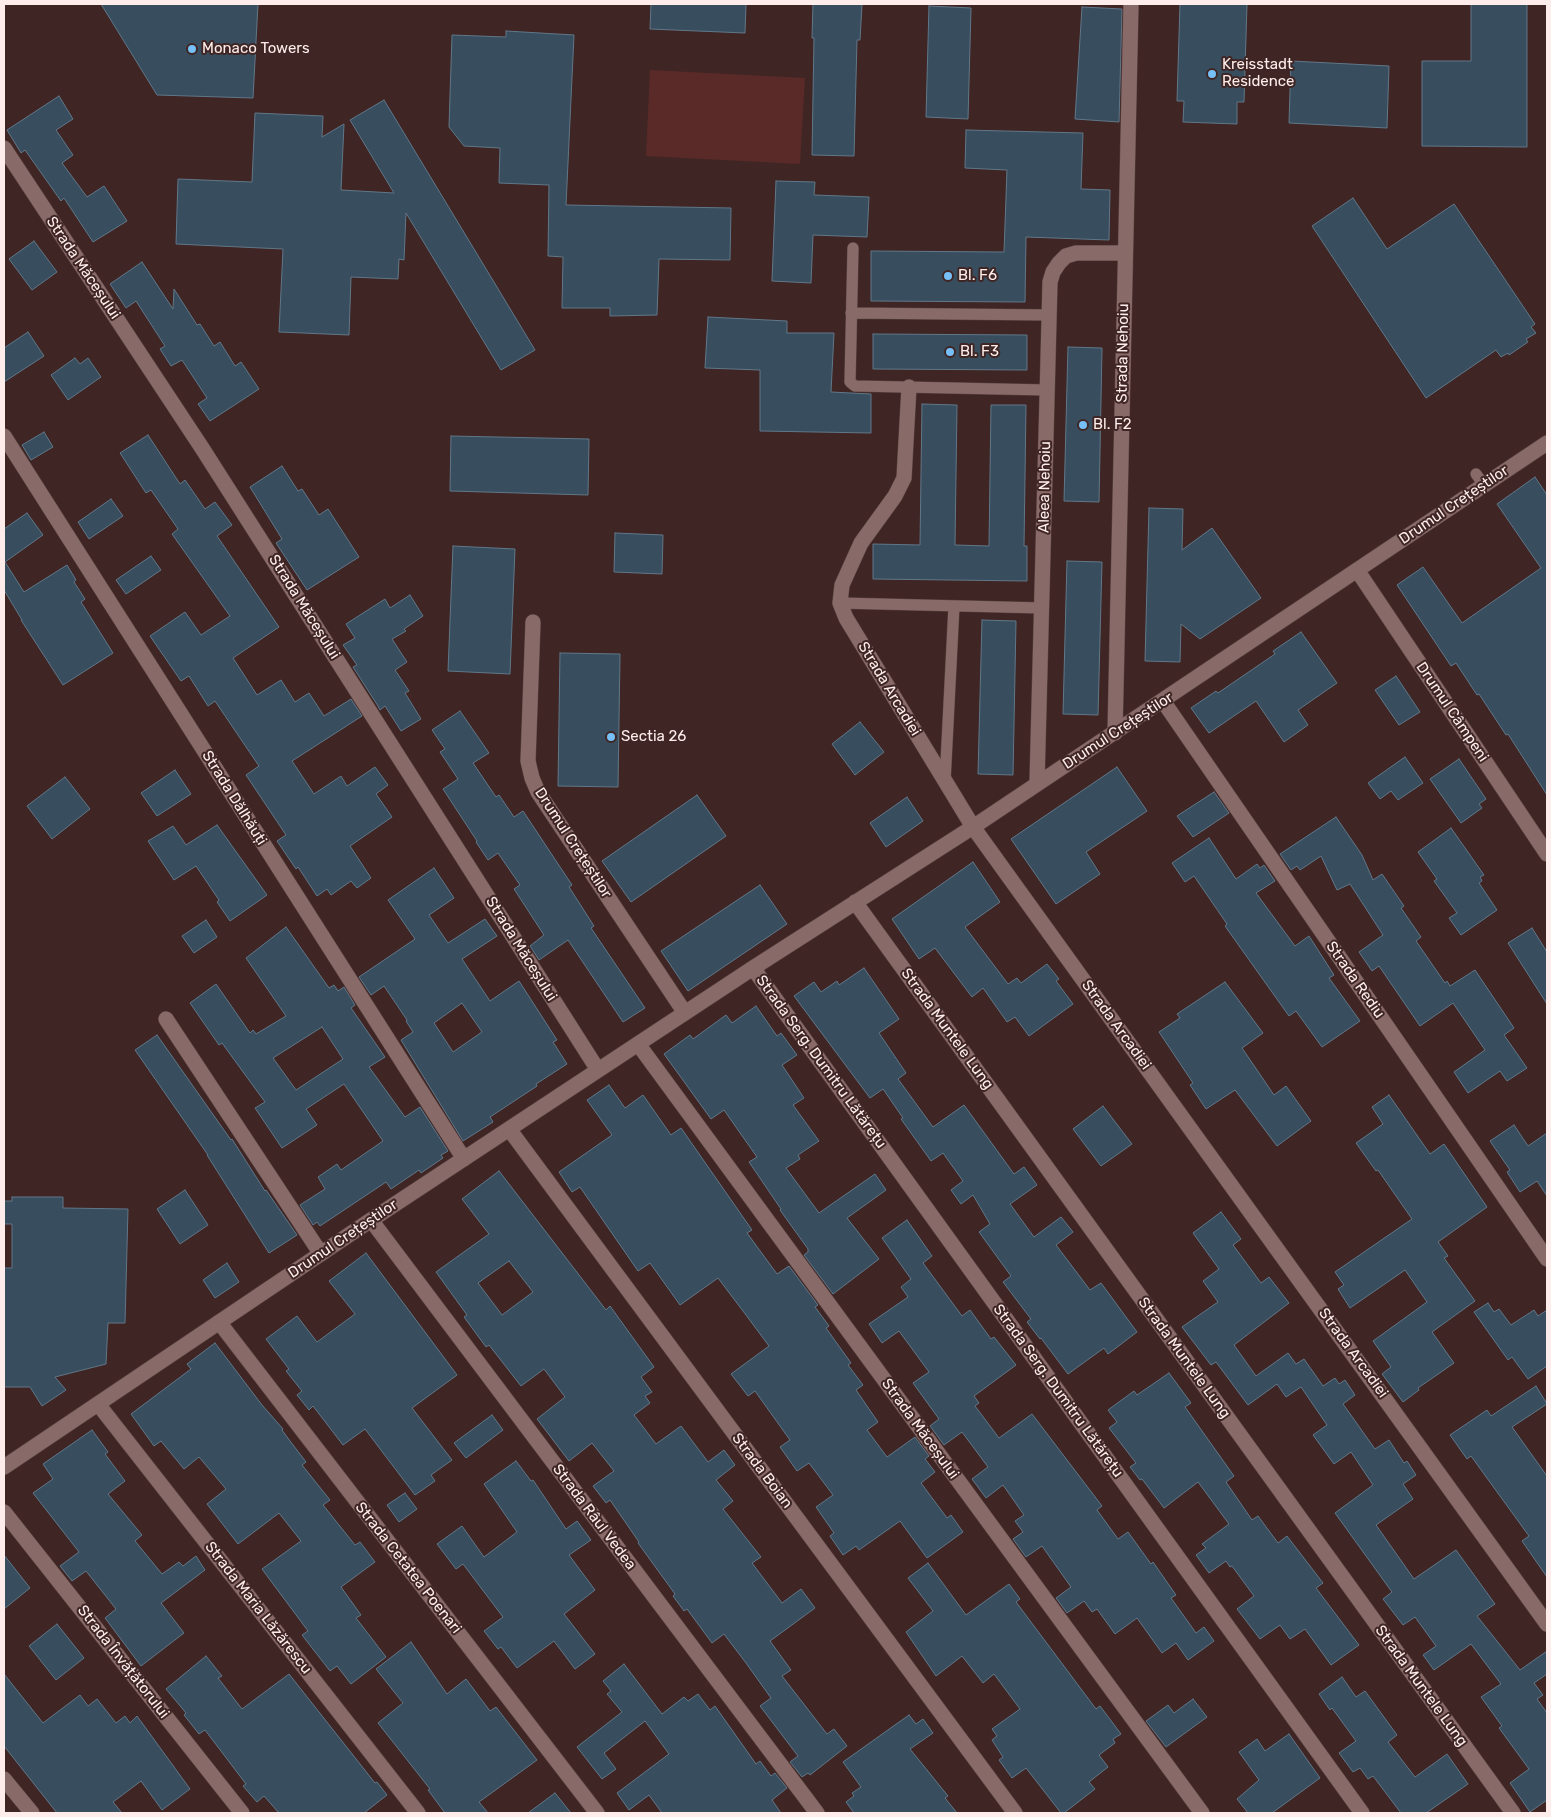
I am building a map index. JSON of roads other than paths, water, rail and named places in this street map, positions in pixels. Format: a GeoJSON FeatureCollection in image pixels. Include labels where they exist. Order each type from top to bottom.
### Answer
{"type":"FeatureCollection","features":[{"type":"Feature","properties":{"kind":"street","name":"Strada Nehoiu"},"geometry":{"type":"LineString","coordinates":[[1115,732],[1131,4]]}},
{"type":"Feature","properties":{"kind":"street","name":"Strada Măceșului"},"geometry":{"type":"LineString","coordinates":[[4,148],[202,448],[598,1070]]}},
{"type":"Feature","properties":{"kind":"street","name":"Aleea Nehoiu"},"geometry":{"type":"LineString","coordinates":[[1037,784],[1050,282],[1053,272],[1066,256],[1076,253],[1125,253]]}},
{"type":"Feature","properties":{"kind":"street"},"geometry":{"type":"LineString","coordinates":[[840,603],[842,585],[861,543],[895,496],[904,478],[909,387]]}},
{"type":"Feature","properties":{"kind":"street","name":"Strada Dălhăuți"},"geometry":{"type":"LineString","coordinates":[[4,436],[464,1159]]}},
{"type":"Feature","properties":{"kind":"street","name":"Drumul Crețeștilor"},"geometry":{"type":"LineString","coordinates":[[4,1467],[371,1220],[1163,701],[1357,570],[1480,480],[1547,443]]}},
{"type":"Feature","properties":{"kind":"street","name":"Drumul Câmpeni"},"geometry":{"type":"LineString","coordinates":[[1357,570],[1547,854]]}},
{"type":"Feature","properties":{"kind":"street","name":"Strada Arcadiei"},"geometry":{"type":"LineString","coordinates":[[840,603],[846,618],[973,827],[1547,1623]]}},
{"type":"Feature","properties":{"kind":"street","name":"Drumul Crețeștilor"},"geometry":{"type":"LineString","coordinates":[[533,622],[528,761],[532,778],[538,792],[685,1013]]}},
{"type":"Feature","properties":{"kind":"street","name":"Strada Rediu"},"geometry":{"type":"LineString","coordinates":[[1163,701],[1547,1259]]}},
{"type":"Feature","properties":{"kind":"street","name":"Strada Muntele Lung"},"geometry":{"type":"LineString","coordinates":[[855,902],[1513,1813]]}},
{"type":"Feature","properties":{"kind":"street","name":"Strada Serg. Dumitru Lătărețu"},"geometry":{"type":"LineString","coordinates":[[753,968],[1362,1813]]}},
{"type":"Feature","properties":{"kind":"street"},"geometry":{"type":"LineString","coordinates":[[166,1019],[321,1254]]}},
{"type":"Feature","properties":{"kind":"street","name":"Strada Măceșului"},"geometry":{"type":"LineString","coordinates":[[638,1044],[1202,1813]]}},
{"type":"Feature","properties":{"kind":"street","name":"Strada Boian"},"geometry":{"type":"LineString","coordinates":[[509,1129],[1015,1813]]}},
{"type":"Feature","properties":{"kind":"street","name":"Strada Râul Vedea"},"geometry":{"type":"LineString","coordinates":[[371,1220],[817,1813]]}},
{"type":"Feature","properties":{"kind":"street","name":"Strada Cetatea Poenari"},"geometry":{"type":"LineString","coordinates":[[219,1322],[597,1813]]}},
{"type":"Feature","properties":{"kind":"street","name":"Strada Maria Lăzărescu"},"geometry":{"type":"LineString","coordinates":[[98,1404],[418,1813]]}},
{"type":"Feature","properties":{"kind":"street","name":"Strada Învățătorului"},"geometry":{"type":"LineString","coordinates":[[4,1512],[242,1813]]}},
{"type":"Feature","properties":{"kind":"street"},"geometry":{"type":"LineString","coordinates":[[4,1778],[32,1813]]}},
{"type":"Feature","properties":{"kind":"lane"},"geometry":{"type":"LineString","coordinates":[[853,248],[850,382],[855,386],[1047,390]]}},
{"type":"Feature","properties":{"kind":"lane"},"geometry":{"type":"LineString","coordinates":[[852,313],[1049,315]]}},
{"type":"Feature","properties":{"kind":"lane"},"geometry":{"type":"LineString","coordinates":[[840,603],[1042,608]]}},
{"type":"Feature","properties":{"kind":"lane"},"geometry":{"type":"LineString","coordinates":[[946,782],[954,606]]}},
{"type":"Feature","properties":{"kind":"place","name":"Monaco Towers"},"geometry":{"type":"Point","coordinates":[192,49]}},
{"type":"Feature","properties":{"kind":"place","name":"Kreisstadt Residence"},"geometry":{"type":"Point","coordinates":[1212,74]}},
{"type":"Feature","properties":{"kind":"place","name":"Bl. F6"},"geometry":{"type":"Point","coordinates":[948,276]}},
{"type":"Feature","properties":{"kind":"place","name":"Bl. F3"},"geometry":{"type":"Point","coordinates":[950,352]}},
{"type":"Feature","properties":{"kind":"place","name":"Bl. F2"},"geometry":{"type":"Point","coordinates":[1083,425]}},
{"type":"Feature","properties":{"kind":"place","name":"Sectia 26"},"geometry":{"type":"Point","coordinates":[611,737]}}]}
